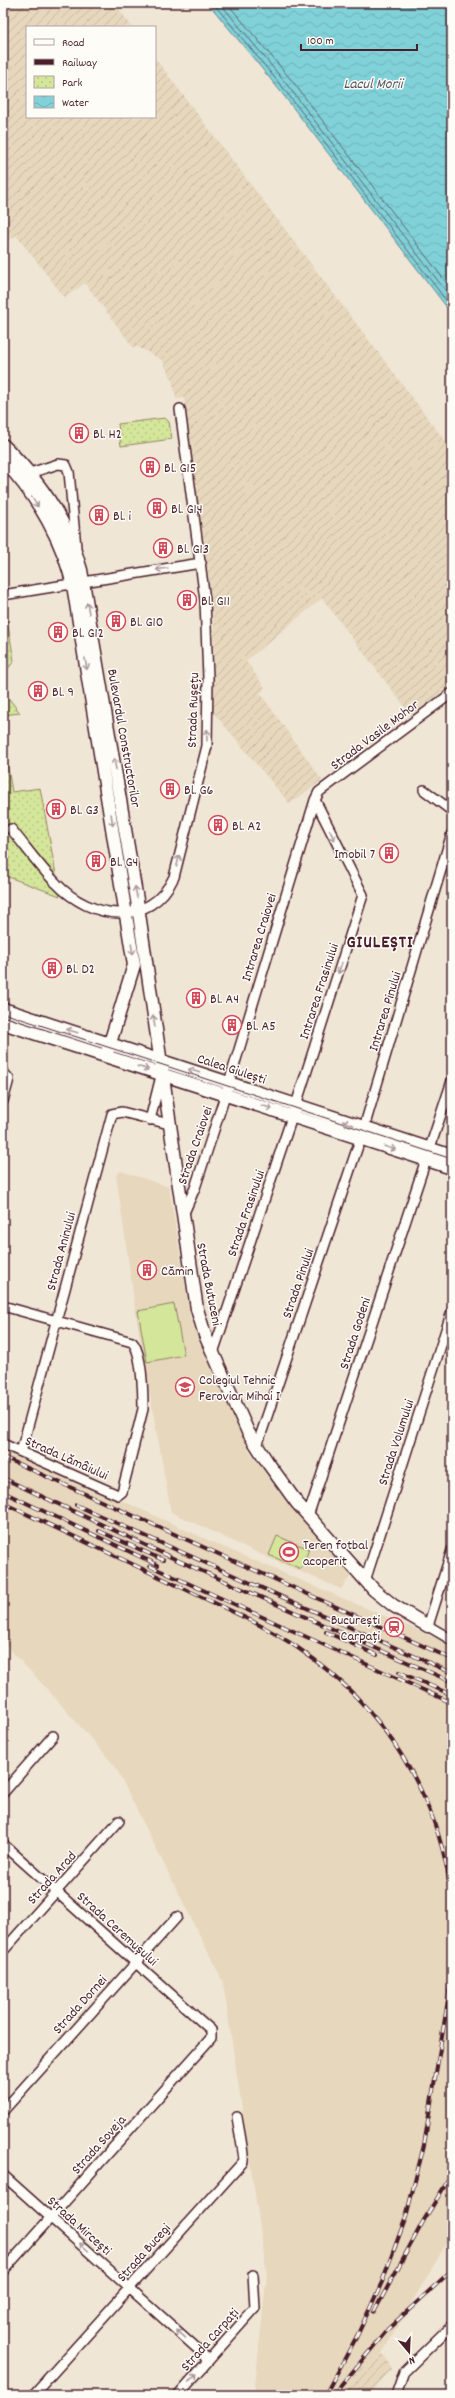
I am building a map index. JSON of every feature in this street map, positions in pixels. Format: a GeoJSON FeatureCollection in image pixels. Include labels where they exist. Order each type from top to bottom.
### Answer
{"type":"FeatureCollection","features":[{"type":"Feature","properties":{"kind":"street","name":"Strada Rușețu"},"geometry":{"type":"LineString","coordinates":[[11,829],[57,884],[65,891],[98,910],[127,913],[139,911],[157,901],[169,887],[174,877],[207,746],[209,648],[201,563],[180,409]]}},
{"type":"Feature","properties":{"kind":"street","name":"Bulevardul Constructorilor"},"geometry":{"type":"LineString","coordinates":[[3,445],[23,475],[56,537],[78,583]]}},
{"type":"Feature","properties":{"kind":"street","name":"Bulevardul Constructorilor"},"geometry":{"type":"LineString","coordinates":[[3,460],[23,475],[53,507],[77,554],[78,583],[105,739],[139,911],[140,964],[109,1042],[106,1056]]}},
{"type":"Feature","properties":{"kind":"street"},"geometry":{"type":"LineString","coordinates":[[23,475],[58,464],[66,465],[69,472],[77,554]]}},
{"type":"Feature","properties":{"kind":"street"},"geometry":{"type":"LineString","coordinates":[[3,595],[201,563]]}},
{"type":"Feature","properties":{"kind":"street","name":"Strada Vasile Mohor"},"geometry":{"type":"LineString","coordinates":[[315,800],[319,792],[452,693]]}},
{"type":"Feature","properties":{"kind":"street","name":"Bulevardul Constructorilor"},"geometry":{"type":"LineString","coordinates":[[105,739],[127,913],[140,964],[160,1059]]}},
{"type":"Feature","properties":{"kind":"street"},"geometry":{"type":"LineString","coordinates":[[424,790],[452,811]]}},
{"type":"Feature","properties":{"kind":"street","name":"Intrarea Craiovei"},"geometry":{"type":"LineString","coordinates":[[228,1083],[315,800]]}},
{"type":"Feature","properties":{"kind":"street","name":"Intrarea Frasinului"},"geometry":{"type":"LineString","coordinates":[[294,1110],[363,895],[315,800]]}},
{"type":"Feature","properties":{"kind":"street","name":"Intrarea Pinului"},"geometry":{"type":"LineString","coordinates":[[363,1133],[452,833]]}},
{"type":"Feature","properties":{"kind":"street","name":"Calea Giulești"},"geometry":{"type":"LineString","coordinates":[[3,1009],[109,1042],[228,1083],[294,1110],[428,1154],[452,1168]]}},
{"type":"Feature","properties":{"kind":"street","name":"Calea Giulești"},"geometry":{"type":"LineString","coordinates":[[3,1023],[226,1095],[294,1110]]}},
{"type":"Feature","properties":{"kind":"street","name":"Strada Butuceni"},"geometry":{"type":"LineString","coordinates":[[160,1059],[197,1309],[212,1353],[256,1446],[308,1516],[365,1581],[385,1600],[428,1626]]}},
{"type":"Feature","properties":{"kind":"street"},"geometry":{"type":"LineString","coordinates":[[3,1072],[8,1079],[3,1101]]}},
{"type":"Feature","properties":{"kind":"street"},"geometry":{"type":"LineString","coordinates":[[150,1120],[162,1074]]}},
{"type":"Feature","properties":{"kind":"street","name":"Strada Godeni"},"geometry":{"type":"LineString","coordinates":[[308,1516],[452,1082]]}},
{"type":"Feature","properties":{"kind":"street","name":"Strada Craiovei"},"geometry":{"type":"LineString","coordinates":[[182,1215],[195,1188],[226,1095],[228,1083]]}},
{"type":"Feature","properties":{"kind":"street","name":"Strada Frasinului"},"geometry":{"type":"LineString","coordinates":[[212,1353],[294,1110]]}},
{"type":"Feature","properties":{"kind":"street","name":"Strada Aninului"},"geometry":{"type":"LineString","coordinates":[[21,1452],[112,1114],[122,1112],[169,1124]]}},
{"type":"Feature","properties":{"kind":"street","name":"Strada Pinului"},"geometry":{"type":"LineString","coordinates":[[256,1446],[363,1133]]}},
{"type":"Feature","properties":{"kind":"street","name":"Calea Giulești"},"geometry":{"type":"LineString","coordinates":[[428,1154],[452,1156]]}},
{"type":"Feature","properties":{"kind":"street"},"geometry":{"type":"LineString","coordinates":[[3,1306],[56,1320]]}},
{"type":"Feature","properties":{"kind":"street","name":"Strada Volumului"},"geometry":{"type":"LineString","coordinates":[[365,1581],[452,1311]]}},
{"type":"Feature","properties":{"kind":"street","name":"Strada Lămâiului"},"geometry":{"type":"LineString","coordinates":[[3,1444],[118,1495],[120,1494],[143,1409],[137,1348],[132,1342],[56,1320]]}},
{"type":"Feature","properties":{"kind":"street"},"geometry":{"type":"LineString","coordinates":[[452,1550],[428,1626],[452,1640]]}},
{"type":"Feature","properties":{"kind":"street"},"geometry":{"type":"LineString","coordinates":[[3,1793],[53,1736]]}},
{"type":"Feature","properties":{"kind":"street","name":"Strada Arad"},"geometry":{"type":"LineString","coordinates":[[3,1951],[119,1821]]}},
{"type":"Feature","properties":{"kind":"street","name":"Strada Ceremușului"},"geometry":{"type":"LineString","coordinates":[[3,1844],[211,2030],[212,2034]]}},
{"type":"Feature","properties":{"kind":"street","name":"Strada Dornei"},"geometry":{"type":"LineString","coordinates":[[3,2111],[177,1917]]}},
{"type":"Feature","properties":{"kind":"street","name":"Strada Soveja"},"geometry":{"type":"LineString","coordinates":[[3,2271],[211,2038],[212,2034]]}},
{"type":"Feature","properties":{"kind":"street","name":"Strada Bucegi"},"geometry":{"type":"LineString","coordinates":[[33,2395],[243,2162],[245,2157],[240,2142],[237,2117]]}},
{"type":"Feature","properties":{"kind":"street","name":"Strada Mircești"},"geometry":{"type":"LineString","coordinates":[[3,2175],[202,2352],[208,2361]]}},
{"type":"Feature","properties":{"kind":"street","name":"Strada Carpați"},"geometry":{"type":"LineString","coordinates":[[178,2395],[255,2308],[253,2275]]}},
{"type":"Feature","properties":{"kind":"street"},"geometry":{"type":"LineString","coordinates":[[396,2395],[404,2372],[452,2325]]}},
{"type":"Feature","properties":{"kind":"shaded area"},"geometry":{"type":"Polygon","coordinates":[[[3,3],[114,3],[131,26],[26,26],[26,118],[156,118],[156,59],[452,450],[452,685],[411,715],[322,598],[246,661],[265,688],[260,693],[322,780],[290,804],[213,712],[214,629],[212,602],[184,398],[176,399],[172,380],[162,360],[138,347],[133,347],[85,283],[65,298],[16,235],[3,244],[3,3]]]}},
{"type":"Feature","properties":{"kind":"shaded area","name":"Colegiul Tehnic Feroviar Mihai I"},"geometry":{"type":"Polygon","coordinates":[[[121,1171],[169,1187],[191,1322],[250,1452],[289,1505],[353,1573],[341,1589],[260,1554],[171,1512],[137,1321],[116,1175],[121,1171]]]}},
{"type":"Feature","properties":{"kind":"shaded area"},"geometry":{"type":"Polygon","coordinates":[[[3,1446],[223,1547],[452,1645],[452,2234],[382,2353],[365,2369],[360,2365],[342,2395],[254,2395],[267,2274],[223,1982],[115,1766],[50,1692],[3,1642],[3,1446]]]}},
{"type":"Feature","properties":{"kind":"shaded area"},"geometry":{"type":"Polygon","coordinates":[[[382,2353],[392,2369],[368,2395],[342,2395],[360,2365],[365,2369],[382,2353]]]}},
{"type":"Feature","properties":{"kind":"green space"},"geometry":{"type":"Polygon","coordinates":[[[165,418],[169,422],[172,439],[121,446],[118,424],[165,418]]]}},
{"type":"Feature","properties":{"kind":"green space"},"geometry":{"type":"Polygon","coordinates":[[[3,607],[5,607],[14,661],[3,675],[3,607]]]}},
{"type":"Feature","properties":{"kind":"green space"},"geometry":{"type":"Polygon","coordinates":[[[3,691],[20,713],[3,715],[3,691]]]}},
{"type":"Feature","properties":{"kind":"green space"},"geometry":{"type":"Polygon","coordinates":[[[3,738],[12,792],[40,788],[60,896],[3,875],[3,738]]]}},
{"type":"Feature","properties":{"kind":"green space"},"geometry":{"type":"Polygon","coordinates":[[[174,1304],[184,1355],[147,1362],[138,1311],[174,1304]]]}},
{"type":"Feature","properties":{"kind":"green space","name":"Teren fotbal acoperit"},"geometry":{"type":"Polygon","coordinates":[[[277,1536],[309,1549],[301,1569],[269,1555],[277,1536]]]}},
{"type":"Feature","properties":{"kind":"water","name":"Lacul Morii"},"geometry":{"type":"Polygon","coordinates":[[[208,3],[452,3],[452,314],[281,92],[208,3]]]}},
{"type":"Feature","properties":{"kind":"tram line"},"geometry":{"type":"LineString","coordinates":[[3,1013],[452,1159]]}},
{"type":"Feature","properties":{"kind":"railway"},"geometry":{"type":"LineString","coordinates":[[3,1457],[452,1659]]}},
{"type":"Feature","properties":{"kind":"railway"},"geometry":{"type":"LineString","coordinates":[[3,1478],[177,1560],[452,1682]]}},
{"type":"Feature","properties":{"kind":"railway"},"geometry":{"type":"LineString","coordinates":[[3,1492],[158,1565]]}},
{"type":"Feature","properties":{"kind":"railway"},"geometry":{"type":"LineString","coordinates":[[3,1503],[267,1629],[298,1648],[329,1671],[357,1698],[382,1726],[403,1758],[421,1791],[435,1826],[446,1863],[452,1901]]}},
{"type":"Feature","properties":{"kind":"railway"},"geometry":{"type":"LineString","coordinates":[[76,1505],[452,1673]]}},
{"type":"Feature","properties":{"kind":"railway"},"geometry":{"type":"LineString","coordinates":[[99,1531],[163,1560]]}},
{"type":"Feature","properties":{"kind":"railway"},"geometry":{"type":"LineString","coordinates":[[150,1566],[452,1703]]}},
{"type":"Feature","properties":{"kind":"railway"},"geometry":{"type":"LineString","coordinates":[[326,1632],[377,1655]]}},
{"type":"Feature","properties":{"kind":"railway"},"geometry":{"type":"LineString","coordinates":[[399,1672],[452,1695]]}},
{"type":"Feature","properties":{"kind":"railway"},"geometry":{"type":"LineString","coordinates":[[325,2395],[357,2336],[382,2282],[406,2217],[424,2145],[452,1976]]}},
{"type":"Feature","properties":{"kind":"railway"},"geometry":{"type":"LineString","coordinates":[[374,2312],[424,2220],[452,2174]]}},
{"type":"Feature","properties":{"kind":"railway"},"geometry":{"type":"LineString","coordinates":[[336,2395],[340,2387],[388,2329],[452,2270]]}},
{"type":"Feature","properties":{"kind":"place","name":"Bl. H2"},"geometry":{"type":"Point","coordinates":[79,433]}},
{"type":"Feature","properties":{"kind":"place","name":"Bl. G15"},"geometry":{"type":"Point","coordinates":[150,467]}},
{"type":"Feature","properties":{"kind":"place","name":"Bl. G14"},"geometry":{"type":"Point","coordinates":[157,508]}},
{"type":"Feature","properties":{"kind":"place","name":"Bl. i"},"geometry":{"type":"Point","coordinates":[99,515]}},
{"type":"Feature","properties":{"kind":"place","name":"Bl. G13"},"geometry":{"type":"Point","coordinates":[163,548]}},
{"type":"Feature","properties":{"kind":"place","name":"Bl. G11"},"geometry":{"type":"Point","coordinates":[187,600]}},
{"type":"Feature","properties":{"kind":"place","name":"Bl. G10"},"geometry":{"type":"Point","coordinates":[116,621]}},
{"type":"Feature","properties":{"kind":"place","name":"Bl. G12"},"geometry":{"type":"Point","coordinates":[58,632]}},
{"type":"Feature","properties":{"kind":"place","name":"Bl. 9"},"geometry":{"type":"Point","coordinates":[38,691]}},
{"type":"Feature","properties":{"kind":"place","name":"Bl. G6"},"geometry":{"type":"Point","coordinates":[170,789]}},
{"type":"Feature","properties":{"kind":"place","name":"Bl. G3"},"geometry":{"type":"Point","coordinates":[56,809]}},
{"type":"Feature","properties":{"kind":"place","name":"Bl. A2"},"geometry":{"type":"Point","coordinates":[218,825]}},
{"type":"Feature","properties":{"kind":"place","name":"Imobil 7"},"geometry":{"type":"Point","coordinates":[389,853]}},
{"type":"Feature","properties":{"kind":"place","name":"Bl. G4"},"geometry":{"type":"Point","coordinates":[96,861]}},
{"type":"Feature","properties":{"kind":"place","name":"Bl. D2"},"geometry":{"type":"Point","coordinates":[52,968]}},
{"type":"Feature","properties":{"kind":"place","name":"Bl. A4"},"geometry":{"type":"Point","coordinates":[196,998]}},
{"type":"Feature","properties":{"kind":"place","name":"Bl. A5"},"geometry":{"type":"Point","coordinates":[232,1025]}},
{"type":"Feature","properties":{"kind":"place","name":"Cămin"},"geometry":{"type":"Point","coordinates":[147,1270]}},
{"type":"Feature","properties":{"kind":"place","name":"Colegiul Tehnic Feroviar Mihai I"},"geometry":{"type":"Point","coordinates":[185,1387]}},
{"type":"Feature","properties":{"kind":"place","name":"Teren fotbal acoperit"},"geometry":{"type":"Point","coordinates":[289,1552]}},
{"type":"Feature","properties":{"kind":"place","name":"București Carpați"},"geometry":{"type":"Point","coordinates":[394,1627]}},
{"type":"Feature","properties":{"kind":"district","name":"GIULEȘTI"},"geometry":{"type":"Point","coordinates":[380,941]}}]}
